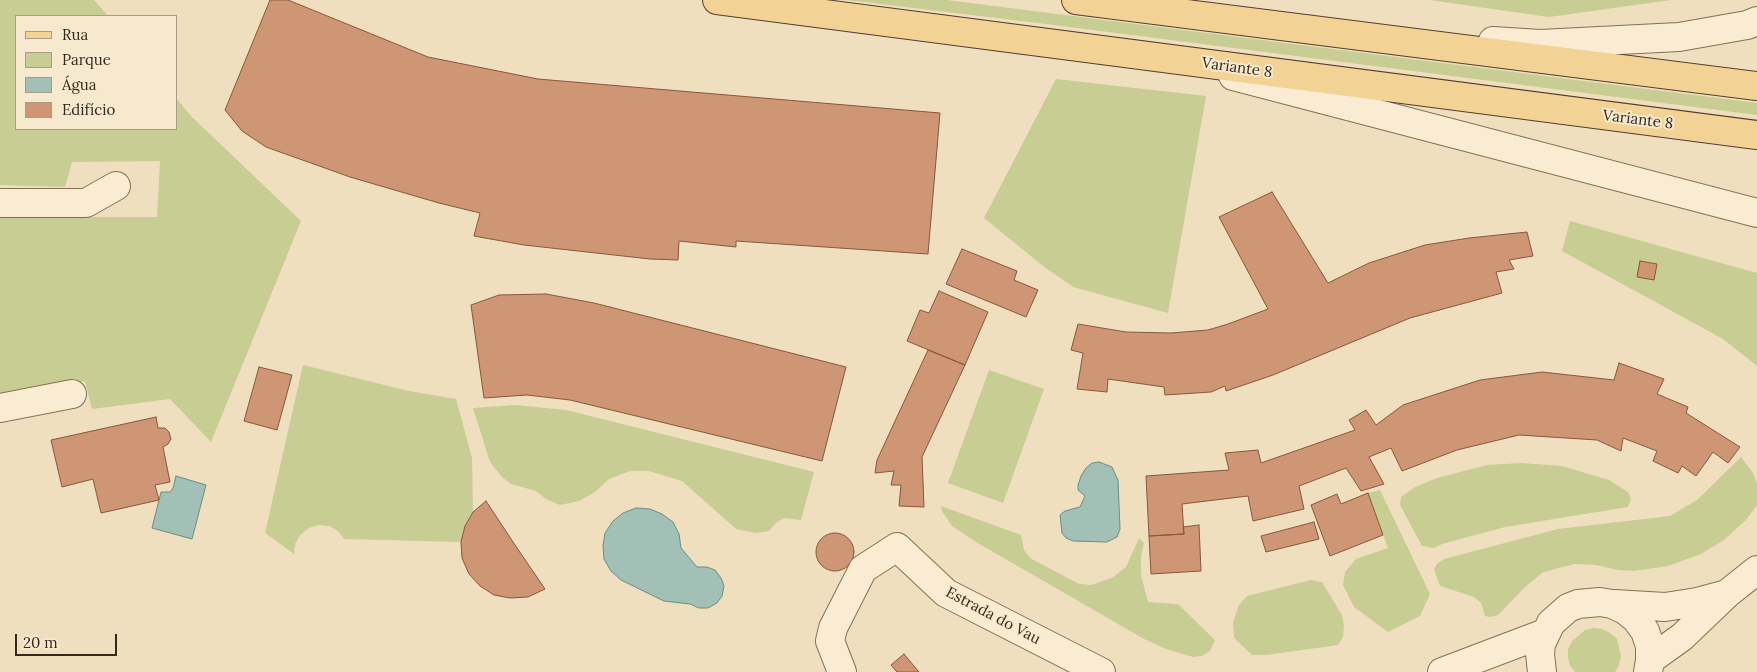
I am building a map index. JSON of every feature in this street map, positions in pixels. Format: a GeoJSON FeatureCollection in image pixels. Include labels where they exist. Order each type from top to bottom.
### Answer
{"type":"FeatureCollection","features":[{"type":"Feature","properties":{"kind":"main road","name":"Variante 8"},"geometry":{"type":"LineString","coordinates":[[717,0],[1757,134]]}},
{"type":"Feature","properties":{"kind":"main road"},"geometry":{"type":"LineString","coordinates":[[1076,0],[1757,86]]}},
{"type":"Feature","properties":{"kind":"street"},"geometry":{"type":"LineString","coordinates":[[1338,33],[1540,44],[1679,37],[1747,25],[1757,21]]}},
{"type":"Feature","properties":{"kind":"street"},"geometry":{"type":"LineString","coordinates":[[1171,59],[1757,213]]}},
{"type":"Feature","properties":{"kind":"street"},"geometry":{"type":"LineString","coordinates":[[0,203],[86,203],[116,186]]}},
{"type":"Feature","properties":{"kind":"street"},"geometry":{"type":"LineString","coordinates":[[0,408],[72,394]]}},
{"type":"Feature","properties":{"kind":"street","name":"Estrada do Vau"},"geometry":{"type":"LineString","coordinates":[[842,672],[830,641],[833,628],[864,569],[897,547],[946,594],[1101,672]]}},
{"type":"Feature","properties":{"kind":"street"},"geometry":{"type":"LineString","coordinates":[[1649,666],[1682,638],[1728,593],[1757,570]]}},
{"type":"Feature","properties":{"kind":"street"},"geometry":{"type":"LineString","coordinates":[[1542,672],[1540,654],[1545,632],[1551,623],[1568,608],[1590,602],[1666,607],[1697,602],[1728,593]]}},
{"type":"Feature","properties":{"kind":"street"},"geometry":{"type":"LineString","coordinates":[[1612,604],[1631,615],[1645,632],[1650,646],[1649,666]]}},
{"type":"Feature","properties":{"kind":"street"},"geometry":{"type":"LineString","coordinates":[[1442,672],[1545,632]]}},
{"type":"Feature","properties":{"kind":"green space"},"geometry":{"type":"Polygon","coordinates":[[[0,0],[94,0],[107,15],[15,15],[15,130],[178,130],[178,100],[192,117],[301,221],[211,442],[170,399],[92,409],[85,381],[0,396],[0,217],[157,217],[160,161],[72,162],[65,187],[0,185],[0,0]]]}},
{"type":"Feature","properties":{"kind":"green space"},"geometry":{"type":"Polygon","coordinates":[[[847,0],[947,0],[1757,103],[1757,115],[1038,23],[847,0]]]}},
{"type":"Feature","properties":{"kind":"green space"},"geometry":{"type":"Polygon","coordinates":[[[1429,0],[1671,0],[1549,17],[1429,0]]]}},
{"type":"Feature","properties":{"kind":"green space"},"geometry":{"type":"Polygon","coordinates":[[[1056,79],[1206,96],[1168,313],[1073,287],[1043,266],[984,218],[1056,79]]]}},
{"type":"Feature","properties":{"kind":"green space"},"geometry":{"type":"Polygon","coordinates":[[[1570,221],[1757,273],[1757,366],[1723,339],[1562,251],[1570,221]]]}},
{"type":"Feature","properties":{"kind":"green space"},"geometry":{"type":"Polygon","coordinates":[[[303,365],[409,391],[456,399],[472,458],[473,512],[465,526],[461,542],[344,539],[338,531],[329,526],[318,525],[309,528],[300,535],[295,544],[294,554],[265,533],[303,365]]]}},
{"type":"Feature","properties":{"kind":"green space"},"geometry":{"type":"Polygon","coordinates":[[[989,370],[1044,389],[1003,503],[948,483],[989,370]]]}},
{"type":"Feature","properties":{"kind":"green space"},"geometry":{"type":"Polygon","coordinates":[[[515,405],[566,410],[814,472],[801,520],[784,518],[769,531],[756,533],[736,529],[682,481],[649,471],[630,471],[609,479],[595,492],[579,501],[560,505],[546,499],[536,491],[511,484],[502,477],[490,462],[473,408],[515,405]]]}},
{"type":"Feature","properties":{"kind":"green space"},"geometry":{"type":"Polygon","coordinates":[[[1741,457],[1753,473],[1757,484],[1757,505],[1746,520],[1724,540],[1701,554],[1668,566],[1634,571],[1575,564],[1558,568],[1542,573],[1524,588],[1498,615],[1490,617],[1485,616],[1481,603],[1474,597],[1440,586],[1434,569],[1444,559],[1558,529],[1670,516],[1697,500],[1741,457]]]}},
{"type":"Feature","properties":{"kind":"green space"},"geometry":{"type":"Polygon","coordinates":[[[1521,463],[1562,466],[1609,480],[1628,492],[1631,499],[1628,507],[1505,527],[1442,544],[1434,548],[1422,546],[1400,505],[1401,497],[1415,487],[1437,478],[1487,465],[1521,463]]]}},
{"type":"Feature","properties":{"kind":"green space"},"geometry":{"type":"Polygon","coordinates":[[[1380,490],[1430,594],[1420,616],[1388,632],[1354,607],[1343,585],[1345,572],[1356,559],[1388,548],[1368,493],[1380,490]]]}},
{"type":"Feature","properties":{"kind":"green space"},"geometry":{"type":"Polygon","coordinates":[[[941,506],[1021,535],[1024,550],[1030,558],[1079,584],[1091,585],[1112,578],[1126,567],[1139,538],[1144,543],[1141,556],[1141,575],[1148,602],[1178,604],[1215,640],[1210,651],[1202,656],[1193,657],[1166,649],[1144,639],[976,542],[952,526],[942,511],[941,506]]]}},
{"type":"Feature","properties":{"kind":"green space"},"geometry":{"type":"Polygon","coordinates":[[[1311,580],[1322,582],[1342,615],[1343,637],[1338,645],[1266,655],[1252,655],[1234,638],[1233,622],[1239,605],[1247,596],[1311,580]]]}},
{"type":"Feature","properties":{"kind":"green space"},"geometry":{"type":"Polygon","coordinates":[[[1602,629],[1617,639],[1621,656],[1615,672],[1575,672],[1570,666],[1568,649],[1572,641],[1585,630],[1602,629]]]}},
{"type":"Feature","properties":{"kind":"water"},"geometry":{"type":"Polygon","coordinates":[[[1099,462],[1112,467],[1118,480],[1120,529],[1117,537],[1107,542],[1073,541],[1066,538],[1062,533],[1060,515],[1065,511],[1080,507],[1085,496],[1078,490],[1081,476],[1092,463],[1099,462]]]}},
{"type":"Feature","properties":{"kind":"water"},"geometry":{"type":"Polygon","coordinates":[[[176,476],[206,485],[192,539],[152,528],[161,492],[170,492],[176,476]]]}},
{"type":"Feature","properties":{"kind":"water"},"geometry":{"type":"Polygon","coordinates":[[[636,508],[650,509],[662,514],[673,522],[679,534],[681,548],[697,567],[707,567],[715,570],[724,586],[722,596],[717,603],[708,608],[699,608],[690,604],[664,601],[621,580],[611,571],[604,559],[605,533],[613,521],[623,513],[636,508]]]}},
{"type":"Feature","properties":{"kind":"building"},"geometry":{"type":"Polygon","coordinates":[[[270,0],[288,0],[428,57],[538,79],[940,113],[928,254],[736,241],[736,247],[679,241],[678,260],[650,259],[524,245],[474,236],[480,213],[350,177],[266,147],[242,131],[225,110],[270,0]]]}},
{"type":"Feature","properties":{"kind":"building"},"geometry":{"type":"Polygon","coordinates":[[[1272,192],[1328,283],[1369,263],[1425,245],[1469,238],[1527,232],[1533,256],[1509,260],[1514,269],[1496,272],[1502,293],[1410,318],[1273,375],[1226,391],[1225,386],[1211,392],[1165,395],[1164,387],[1108,379],[1107,392],[1077,389],[1083,353],[1071,350],[1078,324],[1126,332],[1171,333],[1208,330],[1268,309],[1219,217],[1272,192]]]}},
{"type":"Feature","properties":{"kind":"building"},"geometry":{"type":"Polygon","coordinates":[[[962,249],[1017,271],[1014,280],[1038,290],[1026,317],[946,284],[962,249]]]}},
{"type":"Feature","properties":{"kind":"building"},"geometry":{"type":"Polygon","coordinates":[[[1640,261],[1657,264],[1654,280],[1637,277],[1640,261]]]}},
{"type":"Feature","properties":{"kind":"building"},"geometry":{"type":"Polygon","coordinates":[[[939,291],[988,312],[965,365],[907,341],[920,310],[929,313],[939,291]]]}},
{"type":"Feature","properties":{"kind":"building"},"geometry":{"type":"Polygon","coordinates":[[[546,294],[594,303],[846,367],[822,461],[570,400],[527,395],[484,398],[471,305],[499,295],[546,294]]]}},
{"type":"Feature","properties":{"kind":"building"},"geometry":{"type":"Polygon","coordinates":[[[928,350],[965,365],[922,457],[924,507],[899,506],[901,485],[891,485],[894,471],[875,473],[877,460],[928,350]]]}},
{"type":"Feature","properties":{"kind":"building"},"geometry":{"type":"Polygon","coordinates":[[[1619,363],[1664,379],[1657,394],[1688,407],[1686,413],[1740,447],[1728,463],[1713,452],[1696,476],[1682,466],[1678,473],[1653,461],[1657,451],[1623,438],[1621,451],[1597,440],[1519,435],[1457,450],[1402,471],[1391,448],[1369,457],[1384,484],[1361,491],[1346,468],[1299,486],[1304,509],[1253,521],[1248,496],[1182,504],[1184,534],[1149,536],[1146,476],[1229,470],[1225,453],[1258,450],[1261,463],[1355,430],[1349,420],[1366,410],[1376,425],[1403,405],[1480,380],[1542,372],[1614,380],[1619,363]]]}},
{"type":"Feature","properties":{"kind":"building"},"geometry":{"type":"Polygon","coordinates":[[[259,367],[292,375],[277,430],[244,421],[259,367]]]}},
{"type":"Feature","properties":{"kind":"building"},"geometry":{"type":"Polygon","coordinates":[[[156,417],[158,428],[165,428],[169,432],[171,439],[163,447],[170,482],[155,485],[159,500],[101,513],[93,479],[62,487],[51,440],[156,417]]]}},
{"type":"Feature","properties":{"kind":"building"},"geometry":{"type":"Polygon","coordinates":[[[1368,493],[1383,535],[1330,556],[1311,505],[1337,494],[1341,504],[1368,493]]]}},
{"type":"Feature","properties":{"kind":"building"},"geometry":{"type":"Polygon","coordinates":[[[486,501],[545,589],[528,597],[510,598],[494,595],[480,586],[469,574],[462,558],[461,542],[465,526],[473,512],[486,501]]]}},
{"type":"Feature","properties":{"kind":"building"},"geometry":{"type":"Polygon","coordinates":[[[1314,522],[1319,539],[1266,552],[1261,536],[1314,522]]]}},
{"type":"Feature","properties":{"kind":"building"},"geometry":{"type":"Polygon","coordinates":[[[1199,525],[1201,571],[1151,574],[1149,536],[1184,534],[1183,527],[1199,525]]]}},
{"type":"Feature","properties":{"kind":"building"},"geometry":{"type":"Polygon","coordinates":[[[835,533],[849,538],[854,552],[849,566],[835,571],[821,566],[816,552],[821,538],[835,533]]]}},
{"type":"Feature","properties":{"kind":"building"},"geometry":{"type":"Polygon","coordinates":[[[904,654],[919,672],[897,672],[891,665],[904,654]]]}}]}
